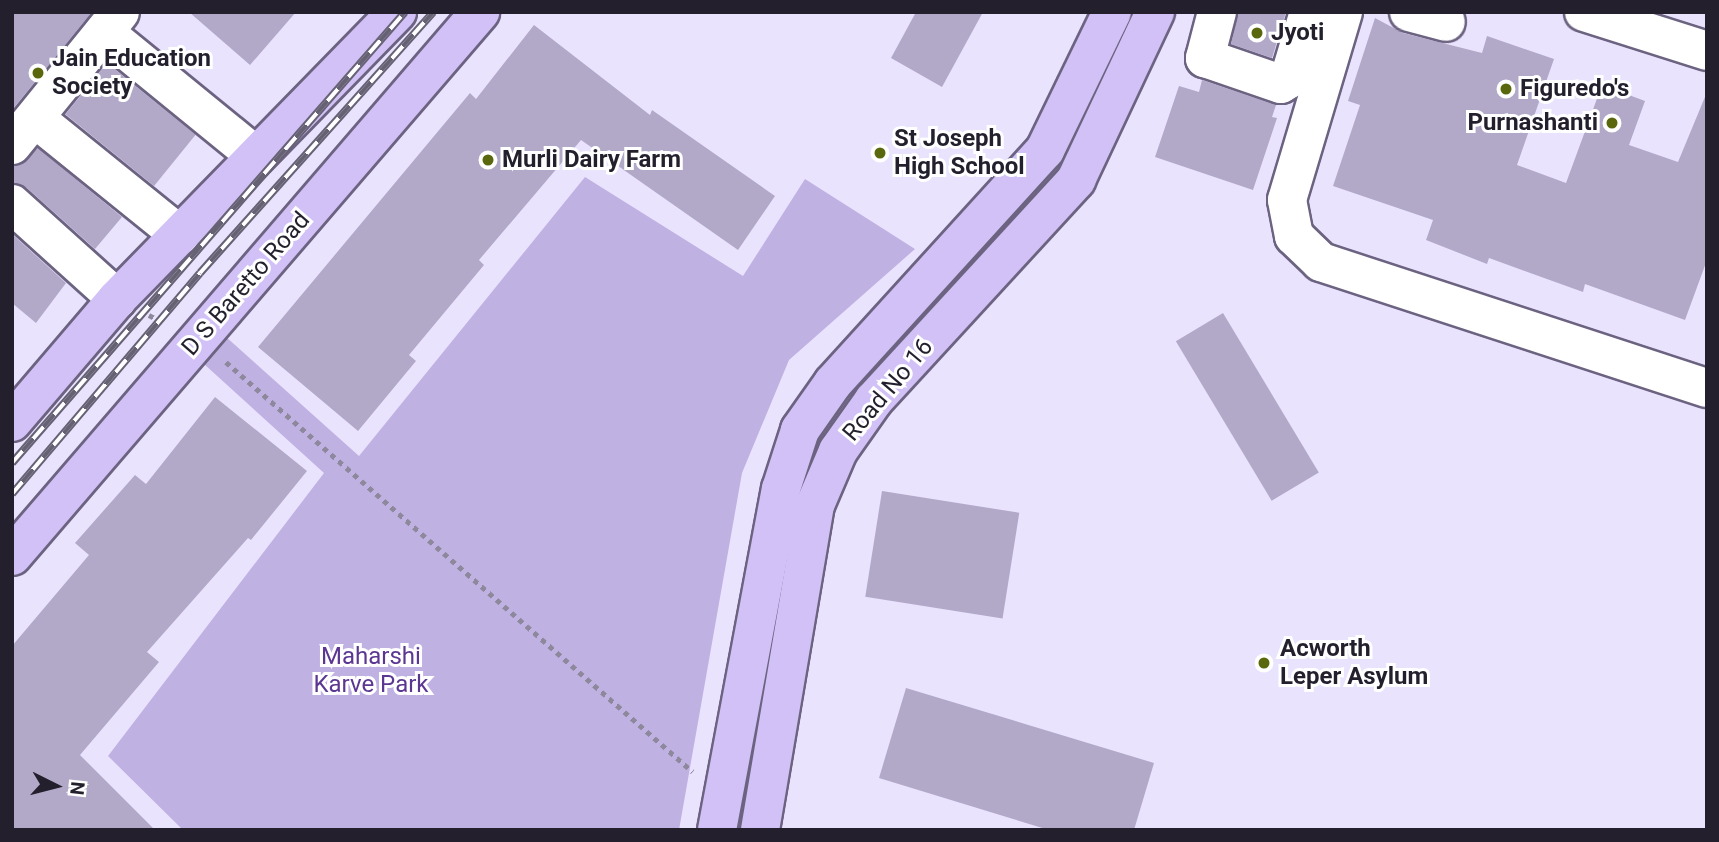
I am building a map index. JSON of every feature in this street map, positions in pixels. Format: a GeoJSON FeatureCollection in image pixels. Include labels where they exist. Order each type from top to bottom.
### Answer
{"type":"FeatureCollection","features":[{"type":"Feature","properties":{"kind":"main road"},"geometry":{"type":"LineString","coordinates":[[12,422],[117,299],[397,12]]}},
{"type":"Feature","properties":{"kind":"main road","name":"D S Baretto Road"},"geometry":{"type":"LineString","coordinates":[[12,556],[480,12]]}},
{"type":"Feature","properties":{"kind":"main road","name":"Road No 16"},"geometry":{"type":"LineString","coordinates":[[719,814],[781,489],[800,430],[833,383],[1045,149],[1112,12]]}},
{"type":"Feature","properties":{"kind":"main road","name":"Road No 16"},"geometry":{"type":"LineString","coordinates":[[760,830],[815,505],[838,451],[874,400],[1076,180],[1155,12]]}},
{"type":"Feature","properties":{"kind":"main road"},"geometry":{"type":"LineString","coordinates":[[760,593],[799,597]]}},
{"type":"Feature","properties":{"kind":"street"},"geometry":{"type":"LineString","coordinates":[[1217,12],[1205,58],[1281,84],[1289,79],[1309,12]]}},
{"type":"Feature","properties":{"kind":"street"},"geometry":{"type":"LineString","coordinates":[[1343,12],[1287,200],[1294,236],[1321,262],[1707,388]]}},
{"type":"Feature","properties":{"kind":"street"},"geometry":{"type":"LineString","coordinates":[[1584,12],[1707,51]]}},
{"type":"Feature","properties":{"kind":"street"},"geometry":{"type":"LineString","coordinates":[[1392,14],[1446,22]]}},
{"type":"Feature","properties":{"kind":"street"},"geometry":{"type":"LineString","coordinates":[[180,234],[24,132],[112,22],[256,156]]}},
{"type":"Feature","properties":{"kind":"street"},"geometry":{"type":"LineString","coordinates":[[12,204],[117,299]]}},
{"type":"Feature","properties":{"kind":"path"},"geometry":{"type":"LineString","coordinates":[[117,299],[198,341],[719,814]]}},
{"type":"Feature","properties":{"kind":"green space","name":"Maharshi Karve Park"},"geometry":{"type":"Polygon","coordinates":[[[585,177],[743,276],[805,179],[915,249],[789,360],[742,473],[679,830],[183,830],[108,756],[324,473],[204,364],[225,336],[359,456],[585,177]]]}},
{"type":"Feature","properties":{"kind":"building","name":"Jain Education Society"},"geometry":{"type":"Polygon","coordinates":[[[12,12],[92,12],[12,110],[12,12]]]}},
{"type":"Feature","properties":{"kind":"building"},"geometry":{"type":"Polygon","coordinates":[[[189,12],[296,12],[250,65],[189,12]]]}},
{"type":"Feature","properties":{"kind":"building"},"geometry":{"type":"Polygon","coordinates":[[[916,12],[983,12],[942,87],[891,58],[916,12]]]}},
{"type":"Feature","properties":{"kind":"building"},"geometry":{"type":"Polygon","coordinates":[[[1238,12],[1286,12],[1272,58],[1231,44],[1238,12]]]}},
{"type":"Feature","properties":{"kind":"building"},"geometry":{"type":"Polygon","coordinates":[[[1375,18],[1403,33],[1482,53],[1487,36],[1554,59],[1517,165],[1566,183],[1602,85],[1645,101],[1629,145],[1678,162],[1707,92],[1707,260],[1685,320],[1585,284],[1583,292],[1489,258],[1487,264],[1426,240],[1433,220],[1333,186],[1360,105],[1348,101],[1375,18]]]}},
{"type":"Feature","properties":{"kind":"building"},"geometry":{"type":"Polygon","coordinates":[[[534,25],[650,115],[652,110],[775,196],[738,250],[581,140],[479,260],[484,265],[409,355],[416,361],[358,431],[258,347],[470,93],[476,99],[534,25]]]}},
{"type":"Feature","properties":{"kind":"building"},"geometry":{"type":"Polygon","coordinates":[[[107,63],[196,135],[154,186],[65,114],[107,63]]]}},
{"type":"Feature","properties":{"kind":"building"},"geometry":{"type":"Polygon","coordinates":[[[1202,80],[1276,105],[1272,117],[1277,118],[1253,190],[1155,157],[1179,86],[1199,92],[1202,80]]]}},
{"type":"Feature","properties":{"kind":"building"},"geometry":{"type":"Polygon","coordinates":[[[38,148],[122,217],[95,249],[27,188],[12,183],[12,166],[20,165],[38,148]]]}},
{"type":"Feature","properties":{"kind":"building"},"geometry":{"type":"Polygon","coordinates":[[[12,234],[66,283],[36,323],[12,303],[12,234]]]}},
{"type":"Feature","properties":{"kind":"building"},"geometry":{"type":"Polygon","coordinates":[[[1223,313],[1319,472],[1272,501],[1176,341],[1223,313]]]}},
{"type":"Feature","properties":{"kind":"building"},"geometry":{"type":"Polygon","coordinates":[[[215,397],[307,471],[251,540],[248,538],[147,652],[159,662],[80,755],[155,830],[12,830],[12,646],[89,555],[75,543],[135,475],[146,484],[215,397]]]}},
{"type":"Feature","properties":{"kind":"building"},"geometry":{"type":"Polygon","coordinates":[[[882,491],[1019,513],[1003,618],[865,597],[882,491]]]}},
{"type":"Feature","properties":{"kind":"building"},"geometry":{"type":"Polygon","coordinates":[[[906,688],[1154,763],[1134,830],[1049,830],[879,778],[906,688]]]}},
{"type":"Feature","properties":{"kind":"railway"},"geometry":{"type":"LineString","coordinates":[[12,463],[405,12]]}},
{"type":"Feature","properties":{"kind":"railway"},"geometry":{"type":"LineString","coordinates":[[12,494],[200,273],[433,12]]}},
{"type":"Feature","properties":{"kind":"place","name":"Jyoti"},"geometry":{"type":"Point","coordinates":[1257,33]}},
{"type":"Feature","properties":{"kind":"place","name":"Jain Education Society"},"geometry":{"type":"Point","coordinates":[38,73]}},
{"type":"Feature","properties":{"kind":"place","name":"Figuredo's"},"geometry":{"type":"Point","coordinates":[1506,89]}},
{"type":"Feature","properties":{"kind":"place","name":"Purnashanti"},"geometry":{"type":"Point","coordinates":[1612,123]}},
{"type":"Feature","properties":{"kind":"place","name":"St Joseph High School"},"geometry":{"type":"Point","coordinates":[880,153]}},
{"type":"Feature","properties":{"kind":"place","name":"Murli Dairy Farm"},"geometry":{"type":"Point","coordinates":[488,160]}},
{"type":"Feature","properties":{"kind":"place","name":"Acworth Leper Asylum"},"geometry":{"type":"Point","coordinates":[1264,663]}}]}
